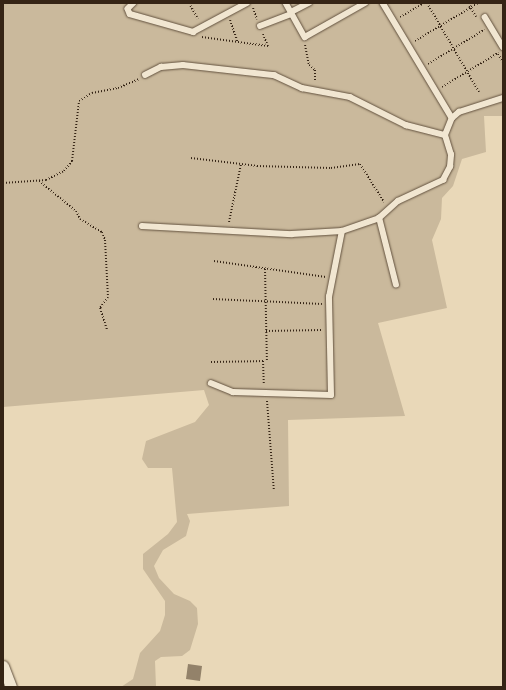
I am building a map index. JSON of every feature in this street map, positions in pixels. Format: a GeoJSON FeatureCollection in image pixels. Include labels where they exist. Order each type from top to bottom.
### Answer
{"type":"FeatureCollection","features":[{"type":"Feature","properties":{"kind":"street"},"geometry":{"type":"LineString","coordinates":[[3,666],[11,687]]}},
{"type":"Feature","properties":{"kind":"lane"},"geometry":{"type":"LineString","coordinates":[[134,3],[128,9],[130,14],[193,32],[204,28],[247,3]]}},
{"type":"Feature","properties":{"kind":"lane"},"geometry":{"type":"LineString","coordinates":[[286,3],[305,37],[365,3]]}},
{"type":"Feature","properties":{"kind":"lane"},"geometry":{"type":"LineString","coordinates":[[260,26],[291,13],[309,3]]}},
{"type":"Feature","properties":{"kind":"lane"},"geometry":{"type":"LineString","coordinates":[[384,3],[452,118]]}},
{"type":"Feature","properties":{"kind":"lane"},"geometry":{"type":"LineString","coordinates":[[484,17],[503,47]]}},
{"type":"Feature","properties":{"kind":"lane"},"geometry":{"type":"LineString","coordinates":[[145,75],[152,70],[183,65],[204,70],[274,75],[312,90],[350,97],[406,125],[444,135]]}},
{"type":"Feature","properties":{"kind":"lane"},"geometry":{"type":"LineString","coordinates":[[142,226],[228,229],[292,234],[342,231],[379,218],[388,209],[443,180],[450,167],[451,156],[444,135],[452,118],[468,107],[503,98]]}},
{"type":"Feature","properties":{"kind":"lane"},"geometry":{"type":"LineString","coordinates":[[379,218],[396,285]]}},
{"type":"Feature","properties":{"kind":"lane"},"geometry":{"type":"LineString","coordinates":[[211,383],[233,392],[331,395],[331,278],[342,231]]}},
{"type":"Feature","properties":{"kind":"path"},"geometry":{"type":"LineString","coordinates":[[189,3],[204,28]]}},
{"type":"Feature","properties":{"kind":"path"},"geometry":{"type":"LineString","coordinates":[[193,32],[194,36],[268,46],[251,3]]}},
{"type":"Feature","properties":{"kind":"path"},"geometry":{"type":"LineString","coordinates":[[394,21],[424,3]]}},
{"type":"Feature","properties":{"kind":"path"},"geometry":{"type":"LineString","coordinates":[[427,3],[479,92]]}},
{"type":"Feature","properties":{"kind":"path"},"geometry":{"type":"LineString","coordinates":[[408,45],[478,3]]}},
{"type":"Feature","properties":{"kind":"path"},"geometry":{"type":"LineString","coordinates":[[422,68],[484,30]]}},
{"type":"Feature","properties":{"kind":"path"},"geometry":{"type":"LineString","coordinates":[[305,37],[309,65],[315,70],[312,90]]}},
{"type":"Feature","properties":{"kind":"path"},"geometry":{"type":"LineString","coordinates":[[436,91],[498,53]]}},
{"type":"Feature","properties":{"kind":"path"},"geometry":{"type":"LineString","coordinates":[[3,183],[39,181],[64,171],[72,161],[79,101],[92,93],[118,88],[145,75]]}},
{"type":"Feature","properties":{"kind":"path"},"geometry":{"type":"LineString","coordinates":[[191,158],[241,164],[331,168],[360,164],[388,209]]}},
{"type":"Feature","properties":{"kind":"path"},"geometry":{"type":"LineString","coordinates":[[228,229],[241,164]]}},
{"type":"Feature","properties":{"kind":"path"},"geometry":{"type":"LineString","coordinates":[[39,181],[76,211],[80,219],[102,232],[106,240],[108,297],[100,308],[107,330]]}},
{"type":"Feature","properties":{"kind":"path"},"geometry":{"type":"LineString","coordinates":[[214,261],[331,278]]}},
{"type":"Feature","properties":{"kind":"path"},"geometry":{"type":"LineString","coordinates":[[265,268],[267,361]]}},
{"type":"Feature","properties":{"kind":"path"},"geometry":{"type":"LineString","coordinates":[[213,299],[330,304]]}},
{"type":"Feature","properties":{"kind":"path"},"geometry":{"type":"LineString","coordinates":[[266,331],[330,330]]}},
{"type":"Feature","properties":{"kind":"path"},"geometry":{"type":"LineString","coordinates":[[211,362],[263,361],[265,393],[275,475],[274,491]]}},
{"type":"Feature","properties":{"kind":"shaded area"},"geometry":{"type":"Polygon","coordinates":[[[3,3],[503,3],[503,116],[484,116],[486,152],[462,159],[453,186],[442,198],[441,219],[432,240],[447,308],[378,323],[405,416],[288,420],[289,506],[187,514],[190,521],[186,536],[163,550],[154,566],[159,578],[174,594],[190,601],[197,608],[198,624],[190,650],[182,656],[161,657],[155,661],[156,687],[121,687],[133,679],[140,653],[160,631],[165,615],[165,601],[143,569],[143,554],[168,534],[177,522],[172,468],[148,468],[142,459],[146,441],[195,422],[209,405],[204,390],[3,407],[3,3]]]}},
{"type":"Feature","properties":{"kind":"building"},"geometry":{"type":"Polygon","coordinates":[[[188,664],[202,666],[200,681],[186,679],[188,664]]]}}]}
